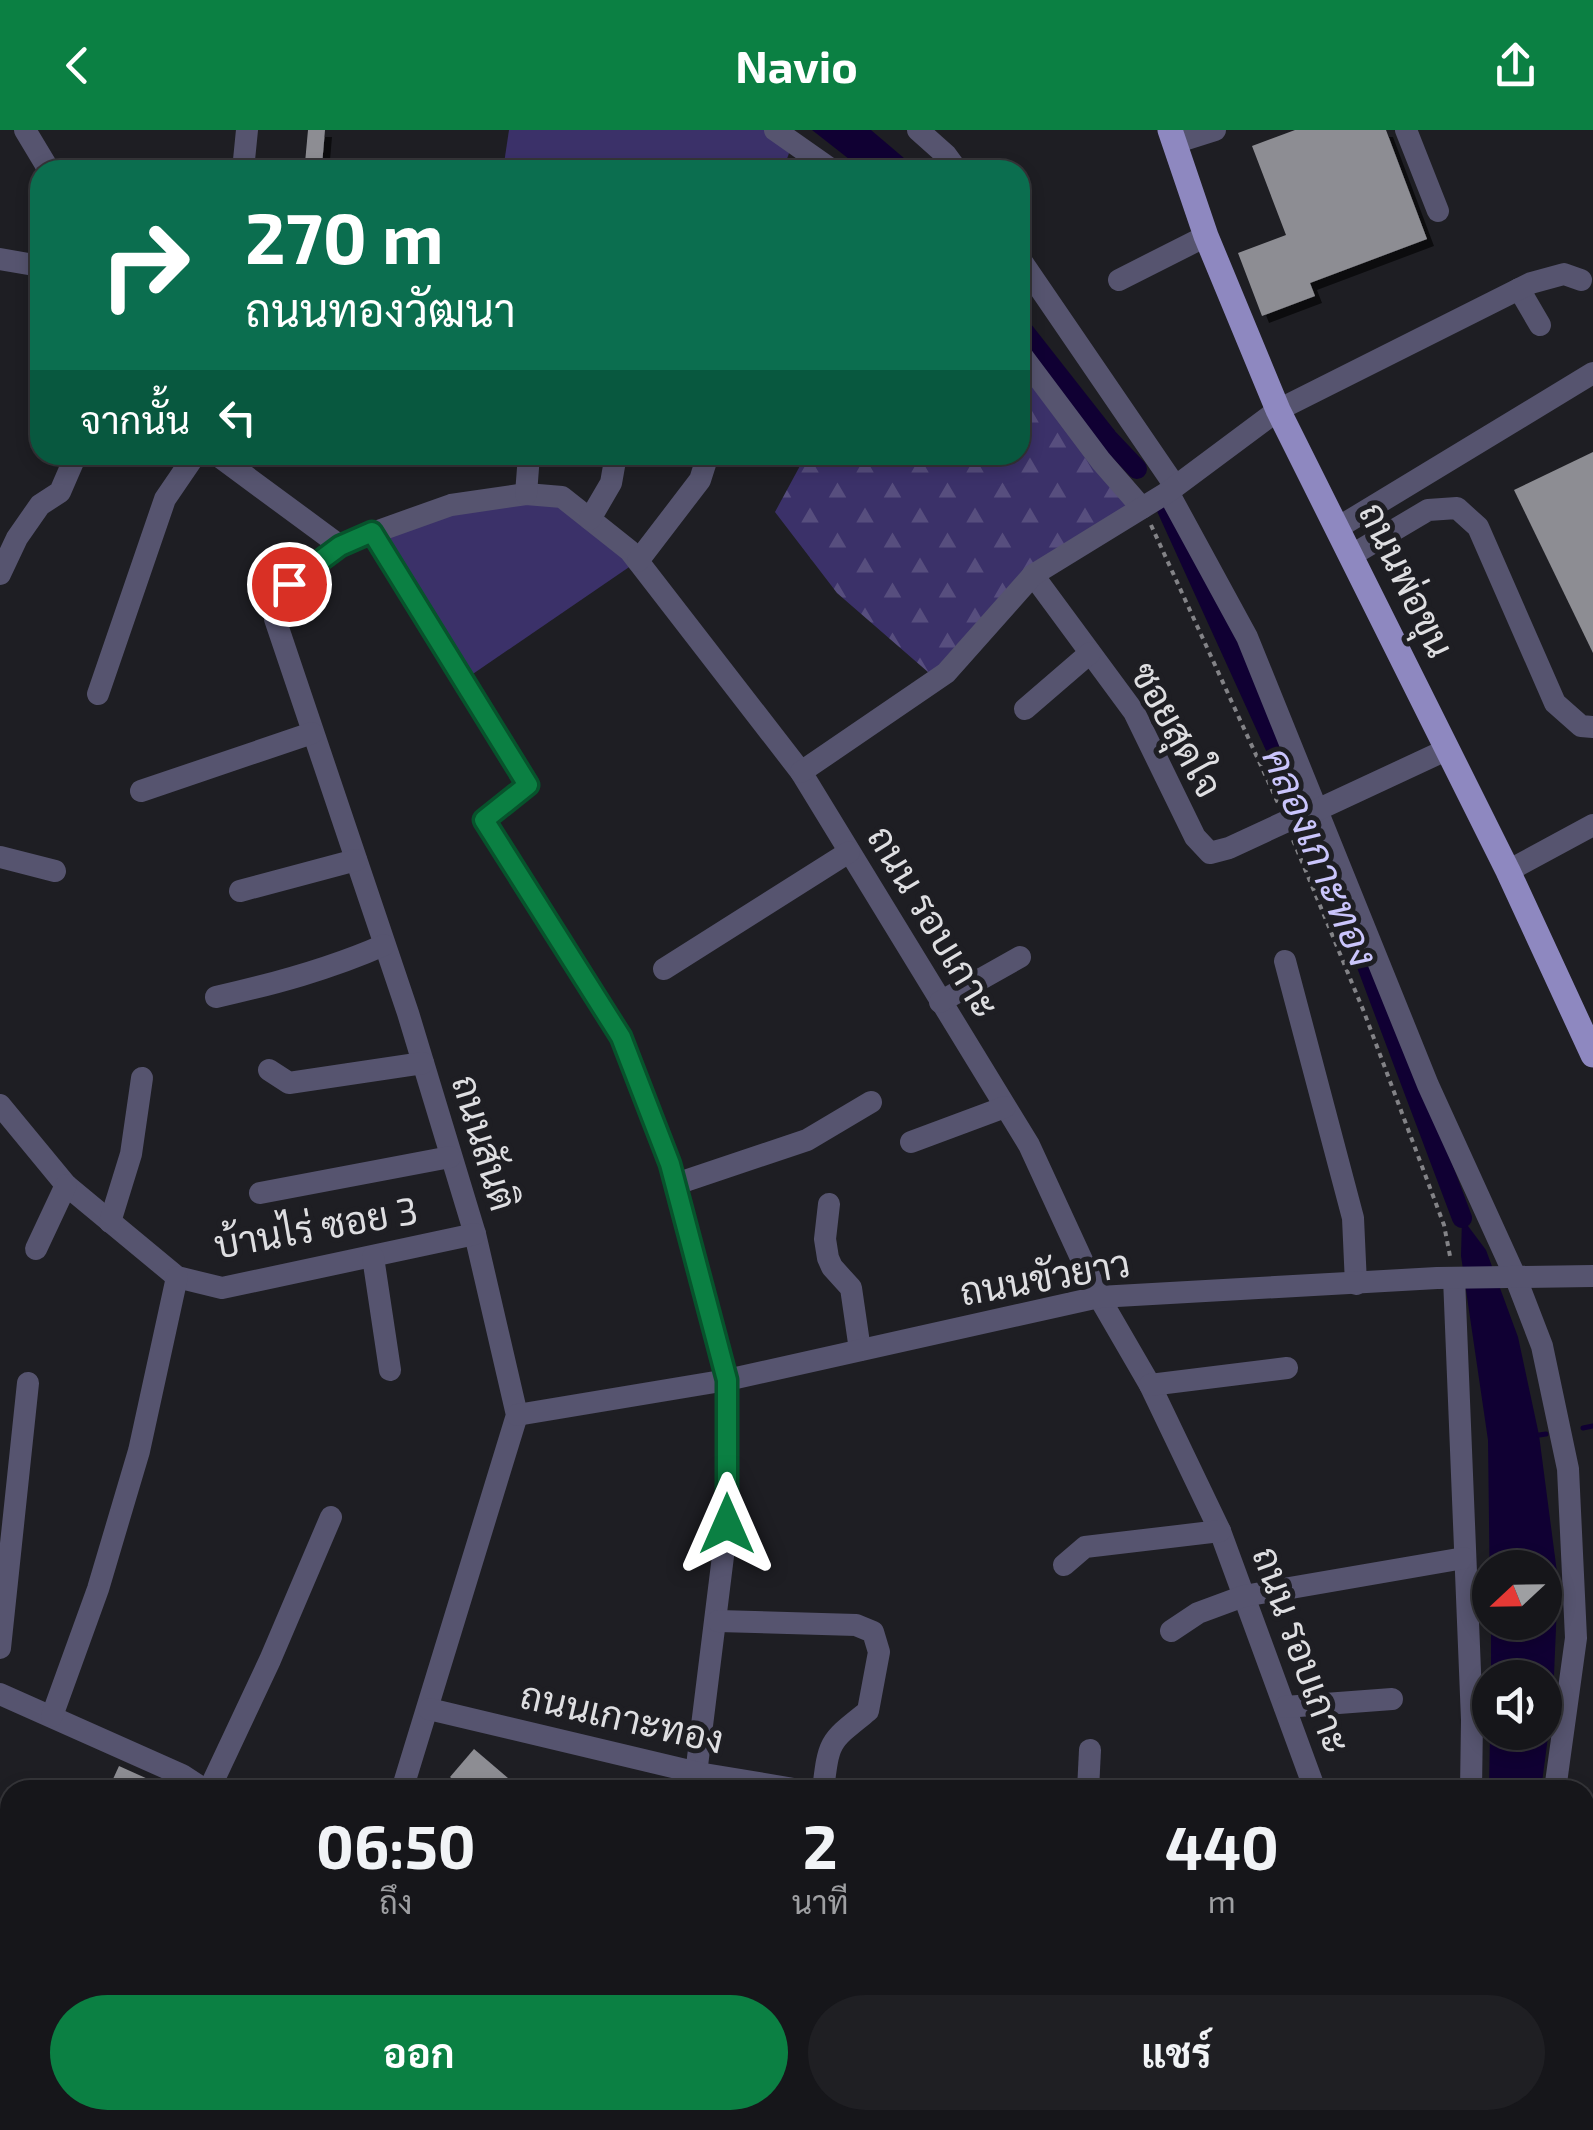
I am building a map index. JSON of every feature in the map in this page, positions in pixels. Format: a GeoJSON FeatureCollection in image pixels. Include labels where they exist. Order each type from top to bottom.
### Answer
{"type":"FeatureCollection","features":[{"type":"Feature","properties":{"kind":"main road","name":"ถนนพ่อขุน"},"geometry":{"type":"LineString","coordinates":[[1172,137],[1206,236],[1278,410],[1508,871],[1593,1056]]}},
{"type":"Feature","properties":{"kind":"street"},"geometry":{"type":"LineString","coordinates":[[26,130],[43,160]]}},
{"type":"Feature","properties":{"kind":"street"},"geometry":{"type":"LineString","coordinates":[[243,160],[246,130]]}},
{"type":"Feature","properties":{"kind":"street"},"geometry":{"type":"LineString","coordinates":[[774,130],[818,160]]}},
{"type":"Feature","properties":{"kind":"street"},"geometry":{"type":"LineString","coordinates":[[918,130],[950,160]]}},
{"type":"Feature","properties":{"kind":"street"},"geometry":{"type":"LineString","coordinates":[[1172,137],[1216,130]]}},
{"type":"Feature","properties":{"kind":"street"},"geometry":{"type":"LineString","coordinates":[[1406,130],[1438,211]]}},
{"type":"Feature","properties":{"kind":"street"},"geometry":{"type":"LineString","coordinates":[[1119,280],[1206,236]]}},
{"type":"Feature","properties":{"kind":"street"},"geometry":{"type":"LineString","coordinates":[[0,259],[30,264]]}},
{"type":"Feature","properties":{"kind":"street"},"geometry":{"type":"LineString","coordinates":[[1030,274],[1171,489],[1247,637],[1428,1084],[1515,1276],[1542,1346],[1568,1469],[1576,1638],[1556,1780]]}},
{"type":"Feature","properties":{"kind":"street"},"geometry":{"type":"LineString","coordinates":[[801,772],[946,673],[1034,574],[1171,489],[1278,410],[1519,289],[1564,274],[1580,280]]}},
{"type":"Feature","properties":{"kind":"street"},"geometry":{"type":"LineString","coordinates":[[1519,289],[1540,325]]}},
{"type":"Feature","properties":{"kind":"street"},"geometry":{"type":"LineString","coordinates":[[1030,366],[1100,461],[1142,508]]}},
{"type":"Feature","properties":{"kind":"street"},"geometry":{"type":"LineString","coordinates":[[1338,527],[1593,373]]}},
{"type":"Feature","properties":{"kind":"street"},"geometry":{"type":"LineString","coordinates":[[0,574],[17,538],[40,506],[60,492],[72,465]]}},
{"type":"Feature","properties":{"kind":"street"},"geometry":{"type":"LineString","coordinates":[[98,694],[165,499],[188,465]]}},
{"type":"Feature","properties":{"kind":"street"},"geometry":{"type":"LineString","coordinates":[[230,465],[340,546]]}},
{"type":"Feature","properties":{"kind":"street"},"geometry":{"type":"LineString","coordinates":[[526,494],[527,465]]}},
{"type":"Feature","properties":{"kind":"street"},"geometry":{"type":"LineString","coordinates":[[590,519],[612,484],[615,465]]}},
{"type":"Feature","properties":{"kind":"street"},"geometry":{"type":"LineString","coordinates":[[638,560],[700,480],[705,465]]}},
{"type":"Feature","properties":{"kind":"street","name":"ถนน รอบเกาะ"},"geometry":{"type":"LineString","coordinates":[[340,546],[451,505],[526,494],[562,497],[638,560],[801,772],[1028,1145],[1098,1297],[1150,1385],[1220,1531],[1311,1780]]}},
{"type":"Feature","properties":{"kind":"street"},"geometry":{"type":"LineString","coordinates":[[1352,555],[1428,510],[1457,508],[1478,527],[1555,703],[1582,726],[1593,727]]}},
{"type":"Feature","properties":{"kind":"street"},"geometry":{"type":"LineString","coordinates":[[372,532],[528,785],[484,820],[621,1037],[676,1184],[727,1380],[727,1524],[696,1780]]}},
{"type":"Feature","properties":{"kind":"street","name":"ถนนสันติ"},"geometry":{"type":"LineString","coordinates":[[340,546],[289,584],[276,619],[423,1063],[475,1234],[517,1415],[405,1780]]}},
{"type":"Feature","properties":{"kind":"street","name":"ซอยสุดใจ"},"geometry":{"type":"LineString","coordinates":[[1034,574],[1134,712],[1195,836],[1210,852],[1229,848],[1286,822]]}},
{"type":"Feature","properties":{"kind":"street"},"geometry":{"type":"LineString","coordinates":[[1025,709],[1090,653]]}},
{"type":"Feature","properties":{"kind":"street"},"geometry":{"type":"LineString","coordinates":[[141,791],[312,733]]}},
{"type":"Feature","properties":{"kind":"street"},"geometry":{"type":"LineString","coordinates":[[1317,810],[1448,749]]}},
{"type":"Feature","properties":{"kind":"street"},"geometry":{"type":"LineString","coordinates":[[1508,871],[1593,825]]}},
{"type":"Feature","properties":{"kind":"street"},"geometry":{"type":"LineString","coordinates":[[664,969],[849,852]]}},
{"type":"Feature","properties":{"kind":"street"},"geometry":{"type":"LineString","coordinates":[[0,857],[55,871]]}},
{"type":"Feature","properties":{"kind":"street"},"geometry":{"type":"LineString","coordinates":[[240,891],[356,860]]}},
{"type":"Feature","properties":{"kind":"street"},"geometry":{"type":"LineString","coordinates":[[216,997],[313,972],[384,945]]}},
{"type":"Feature","properties":{"kind":"street"},"geometry":{"type":"LineString","coordinates":[[940,1002],[1020,956]]}},
{"type":"Feature","properties":{"kind":"street"},"geometry":{"type":"LineString","coordinates":[[1286,961],[1353,1218],[1356,1284]]}},
{"type":"Feature","properties":{"kind":"street"},"geometry":{"type":"LineString","coordinates":[[269,1070],[289,1084],[423,1063]]}},
{"type":"Feature","properties":{"kind":"street"},"geometry":{"type":"LineString","coordinates":[[110,1222],[131,1154],[142,1078]]}},
{"type":"Feature","properties":{"kind":"street"},"geometry":{"type":"LineString","coordinates":[[676,1184],[807,1140],[870,1102]]}},
{"type":"Feature","properties":{"kind":"street","name":"บ้านไร่ ซอย 3"},"geometry":{"type":"LineString","coordinates":[[0,1105],[66,1185],[177,1277],[222,1288],[475,1234]]}},
{"type":"Feature","properties":{"kind":"street"},"geometry":{"type":"LineString","coordinates":[[911,1142],[1006,1108]]}},
{"type":"Feature","properties":{"kind":"street"},"geometry":{"type":"LineString","coordinates":[[260,1193],[450,1157]]}},
{"type":"Feature","properties":{"kind":"street"},"geometry":{"type":"LineString","coordinates":[[36,1249],[66,1185]]}},
{"type":"Feature","properties":{"kind":"street"},"geometry":{"type":"LineString","coordinates":[[829,1204],[825,1239],[828,1258],[851,1288],[860,1350]]}},
{"type":"Feature","properties":{"kind":"street"},"geometry":{"type":"LineString","coordinates":[[373,1258],[390,1370]]}},
{"type":"Feature","properties":{"kind":"street","name":"ถนนขัวยาว"},"geometry":{"type":"LineString","coordinates":[[517,1415],[727,1380],[1098,1297],[1454,1278],[1593,1276]]}},
{"type":"Feature","properties":{"kind":"street"},"geometry":{"type":"LineString","coordinates":[[52,1716],[98,1589],[138,1451],[177,1277]]}},
{"type":"Feature","properties":{"kind":"street"},"geometry":{"type":"LineString","coordinates":[[1454,1278],[1471,1780]]}},
{"type":"Feature","properties":{"kind":"street"},"geometry":{"type":"LineString","coordinates":[[1150,1385],[1287,1368]]}},
{"type":"Feature","properties":{"kind":"street"},"geometry":{"type":"LineString","coordinates":[[0,1648],[28,1384]]}},
{"type":"Feature","properties":{"kind":"street"},"geometry":{"type":"LineString","coordinates":[[212,1780],[270,1660],[331,1517]]}},
{"type":"Feature","properties":{"kind":"street"},"geometry":{"type":"LineString","coordinates":[[1064,1565],[1085,1547],[1220,1531]]}},
{"type":"Feature","properties":{"kind":"street"},"geometry":{"type":"LineString","coordinates":[[1171,1631],[1198,1613],[1244,1596],[1464,1558]]}},
{"type":"Feature","properties":{"kind":"street"},"geometry":{"type":"LineString","coordinates":[[718,1621],[856,1625],[872,1632],[879,1652],[868,1712],[837,1734],[828,1750],[824,1780]]}},
{"type":"Feature","properties":{"kind":"street"},"geometry":{"type":"LineString","coordinates":[[0,1694],[52,1716],[174,1780]]}},
{"type":"Feature","properties":{"kind":"street"},"geometry":{"type":"LineString","coordinates":[[1285,1708],[1392,1699]]}},
{"type":"Feature","properties":{"kind":"street","name":"ถนนเกาะทอง"},"geometry":{"type":"LineString","coordinates":[[429,1710],[689,1780]]}},
{"type":"Feature","properties":{"kind":"street"},"geometry":{"type":"LineString","coordinates":[[1088,1780],[1090,1750]]}},
{"type":"Feature","properties":{"kind":"path"},"geometry":{"type":"LineString","coordinates":[[1142,508],[1256,750],[1364,1012],[1444,1226],[1454,1278]]}},
{"type":"Feature","properties":{"kind":"green space"},"geometry":{"type":"Polygon","coordinates":[[[509,130],[773,130],[793,142],[787,160],[504,160],[509,130]]]}},
{"type":"Feature","properties":{"kind":"green space"},"geometry":{"type":"Polygon","coordinates":[[[1030,367],[1140,507],[1031,571],[936,679],[837,593],[775,512],[800,465],[1030,465],[1030,367]]]}},
{"type":"Feature","properties":{"kind":"green space"},"geometry":{"type":"Polygon","coordinates":[[[562,497],[638,561],[464,680],[373,532],[451,505],[562,497]]]}},
{"type":"Feature","properties":{"kind":"shaded area"},"geometry":{"type":"Polygon","coordinates":[[[812,130],[871,130],[906,160],[850,160],[812,130]]]}},
{"type":"Feature","properties":{"kind":"shaded area"},"geometry":{"type":"Polygon","coordinates":[[[1030,323],[1115,431],[1085,430],[1030,356],[1030,323]]]}},
{"type":"Feature","properties":{"kind":"shaded area"},"geometry":{"type":"Polygon","coordinates":[[[1462,1218],[1486,1250],[1518,1337],[1539,1435],[1554,1550],[1489,1550],[1488,1440],[1461,1256],[1462,1218]]]}},
{"type":"Feature","properties":{"kind":"shaded area"},"geometry":{"type":"Polygon","coordinates":[[[1491,1640],[1555,1640],[1555,1660],[1491,1660],[1491,1640]]]}},
{"type":"Feature","properties":{"kind":"shaded area"},"geometry":{"type":"Polygon","coordinates":[[[1490,1750],[1546,1750],[1542,1780],[1489,1780],[1490,1750]]]}},
{"type":"Feature","properties":{"kind":"building"},"geometry":{"type":"Polygon","coordinates":[[[308,130],[325,130],[322,160],[305,160],[308,130]]]}},
{"type":"Feature","properties":{"kind":"building"},"geometry":{"type":"Polygon","coordinates":[[[1295,130],[1386,130],[1427,239],[1310,283],[1315,296],[1262,316],[1238,253],[1286,235],[1252,146],[1295,130]]]}},
{"type":"Feature","properties":{"kind":"building"},"geometry":{"type":"Polygon","coordinates":[[[1593,452],[1593,653],[1514,490],[1593,452]]]}},
{"type":"Feature","properties":{"kind":"building"},"geometry":{"type":"Polygon","coordinates":[[[474,1749],[510,1780],[453,1780],[450,1777],[474,1749]]]}},
{"type":"Feature","properties":{"kind":"building"},"geometry":{"type":"Polygon","coordinates":[[[119,1766],[150,1780],[113,1780],[119,1766]]]}},
{"type":"Feature","properties":{"kind":"waterway","name":"คลองเกาะทอง"},"geometry":{"type":"LineString","coordinates":[[1100,430],[1137,469]]}},
{"type":"Feature","properties":{"kind":"waterway","name":"คลองเกาะทอง"},"geometry":{"type":"LineString","coordinates":[[1167,509],[1325,856]]}},
{"type":"Feature","properties":{"kind":"waterway","name":"คลองเกาะทอง"},"geometry":{"type":"LineString","coordinates":[[1343,902],[1462,1218]]}},
{"type":"Feature","properties":{"kind":"waterway"},"geometry":{"type":"LineString","coordinates":[[1583,1428],[1593,1426]]}},
{"type":"Feature","properties":{"kind":"waterway"},"geometry":{"type":"LineString","coordinates":[[1539,1435],[1546,1434]]}},
{"type":"Feature","properties":{"kind":"route"},"geometry":{"type":"LineString","coordinates":[[289,584],[340,546],[372,532],[528,785],[484,820],[621,1037],[670,1164],[727,1380],[727,1524]]}}]}
